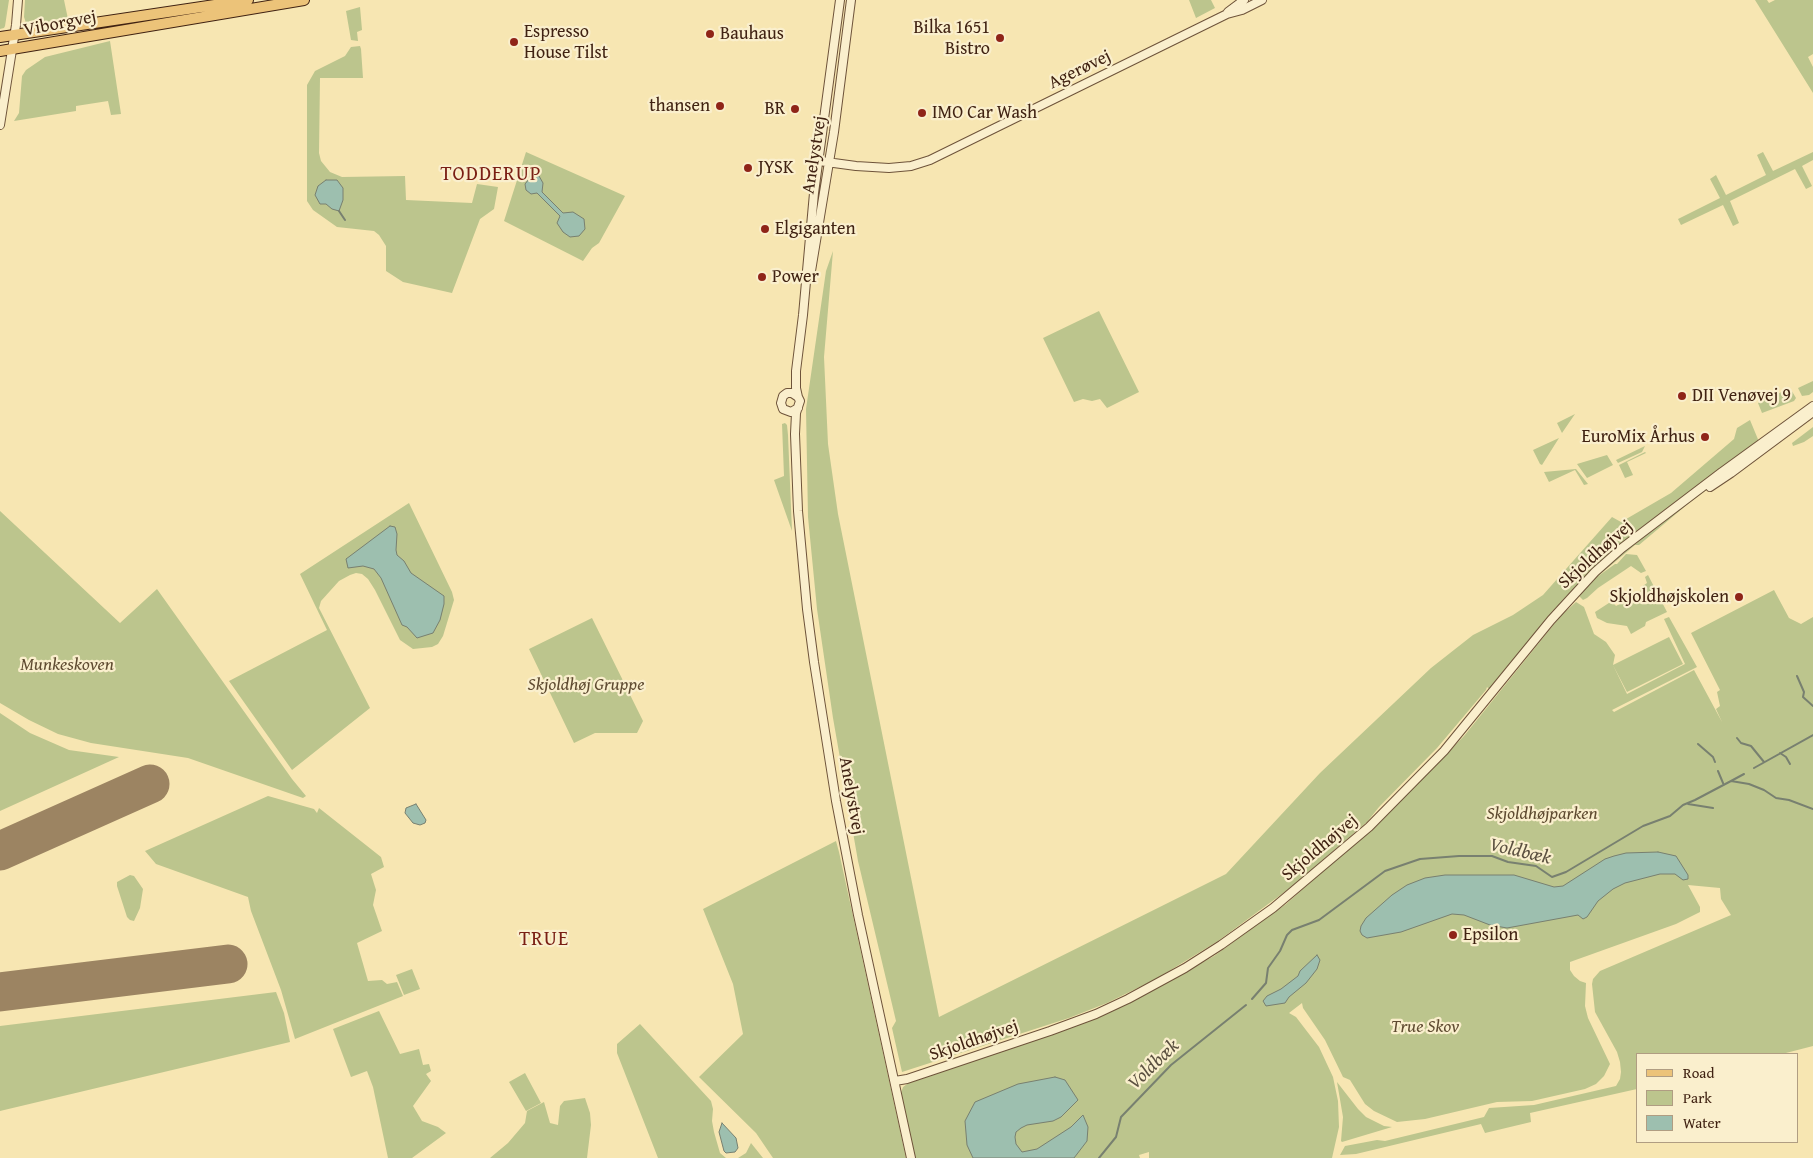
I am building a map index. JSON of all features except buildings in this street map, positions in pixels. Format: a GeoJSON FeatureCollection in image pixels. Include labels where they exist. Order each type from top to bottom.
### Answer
{"type":"FeatureCollection","features":[{"type":"Feature","properties":{"kind":"main road","name":"Viborgvej"},"geometry":{"type":"LineString","coordinates":[[0,37],[248,0]]}},
{"type":"Feature","properties":{"kind":"main road","name":"Viborgvej"},"geometry":{"type":"LineString","coordinates":[[0,50],[12,50],[112,31],[304,0]]}},
{"type":"Feature","properties":{"kind":"street"},"geometry":{"type":"LineString","coordinates":[[0,125],[18,0]]}},
{"type":"Feature","properties":{"kind":"street","name":"Anelystvej"},"geometry":{"type":"LineString","coordinates":[[798,397],[796,371],[812,215],[840,0]]}},
{"type":"Feature","properties":{"kind":"street","name":"Anelystvej"},"geometry":{"type":"LineString","coordinates":[[803,315],[808,298],[842,77],[851,0]]}},
{"type":"Feature","properties":{"kind":"street","name":"Agerøvej"},"geometry":{"type":"LineString","coordinates":[[1227,14],[1244,0]]}},
{"type":"Feature","properties":{"kind":"street","name":"Agerøvej"},"geometry":{"type":"LineString","coordinates":[[819,161],[889,168],[911,166],[930,160],[1227,14],[1242,10],[1262,0]]}},
{"type":"Feature","properties":{"kind":"street","name":"Anelystvej"},"geometry":{"type":"LineString","coordinates":[[785,394],[796,371]]}},
{"type":"Feature","properties":{"kind":"street"},"geometry":{"type":"LineString","coordinates":[[792,393],[798,397],[800,404],[798,408],[791,412],[785,410],[781,403],[785,394],[792,393]]}},
{"type":"Feature","properties":{"kind":"street","name":"Skjoldhøjvej"},"geometry":{"type":"LineString","coordinates":[[895,1081],[907,1079],[1050,1031],[1104,1010],[1185,968],[1273,908],[1369,827],[1444,751],[1551,620],[1595,572],[1622,548],[1674,508],[1813,406]]}},
{"type":"Feature","properties":{"kind":"street","name":"Anelystvej"},"geometry":{"type":"LineString","coordinates":[[798,408],[795,434],[800,537],[807,609],[820,697],[838,810],[858,915],[911,1158]]}},
{"type":"Feature","properties":{"kind":"street","name":"Anelystvej"},"geometry":{"type":"LineString","coordinates":[[785,410],[790,418],[795,434]]}},
{"type":"Feature","properties":{"kind":"street","name":"Skjoldhøjvej"},"geometry":{"type":"LineString","coordinates":[[1674,508],[1731,473],[1813,412]]}},
{"type":"Feature","properties":{"kind":"green space"},"geometry":{"type":"Polygon","coordinates":[[[0,0],[9,0],[5,26],[0,29],[0,0]]]}},
{"type":"Feature","properties":{"kind":"green space"},"geometry":{"type":"Polygon","coordinates":[[[25,0],[64,0],[68,19],[32,25],[26,23],[24,17],[25,0]]]}},
{"type":"Feature","properties":{"kind":"green space"},"geometry":{"type":"Polygon","coordinates":[[[1189,0],[1211,0],[1215,8],[1196,18],[1189,0]]]}},
{"type":"Feature","properties":{"kind":"green space"},"geometry":{"type":"Polygon","coordinates":[[[1755,0],[1767,0],[1769,3],[1775,0],[1813,0],[1813,54],[1808,57],[1813,67],[1813,93],[1755,0]]]}},
{"type":"Feature","properties":{"kind":"green space"},"geometry":{"type":"Polygon","coordinates":[[[360,7],[362,30],[357,32],[358,41],[351,40],[346,11],[360,7]]]}},
{"type":"Feature","properties":{"kind":"green space"},"geometry":{"type":"Polygon","coordinates":[[[110,41],[121,114],[111,115],[108,101],[76,106],[76,111],[14,121],[19,113],[22,76],[26,70],[45,57],[110,41]]]}},
{"type":"Feature","properties":{"kind":"green space"},"geometry":{"type":"Polygon","coordinates":[[[360,46],[363,78],[320,78],[319,153],[321,161],[330,172],[342,177],[405,176],[406,200],[472,203],[477,184],[498,187],[494,209],[480,219],[452,293],[403,282],[386,271],[386,246],[379,235],[374,231],[337,227],[313,210],[307,201],[307,85],[315,71],[345,56],[351,47],[360,46]]]}},
{"type":"Feature","properties":{"kind":"green space"},"geometry":{"type":"Polygon","coordinates":[[[526,152],[625,196],[599,243],[592,248],[583,261],[504,221],[526,152]]]}},
{"type":"Feature","properties":{"kind":"green space"},"geometry":{"type":"Polygon","coordinates":[[[1763,152],[1773,171],[1813,152],[1813,160],[1802,166],[1812,186],[1806,189],[1795,169],[1730,201],[1739,223],[1733,226],[1723,205],[1681,225],[1678,219],[1720,198],[1710,179],[1716,175],[1726,195],[1766,175],[1757,155],[1763,152]]]}},
{"type":"Feature","properties":{"kind":"green space"},"geometry":{"type":"Polygon","coordinates":[[[833,251],[824,357],[828,444],[838,514],[939,1017],[1226,874],[1320,773],[1431,668],[1473,635],[1513,615],[1543,595],[1612,517],[1621,522],[1671,493],[1734,439],[1737,428],[1750,420],[1762,449],[1689,503],[1597,577],[1617,564],[1626,554],[1637,555],[1646,571],[1641,573],[1631,566],[1598,588],[1587,598],[1583,600],[1579,596],[1563,614],[1576,602],[1584,607],[1594,634],[1606,642],[1615,655],[1613,665],[1627,694],[1685,664],[1664,619],[1669,617],[1697,667],[1612,710],[1614,712],[1694,670],[1722,722],[1716,709],[1720,706],[1717,692],[1720,690],[1691,633],[1774,590],[1789,618],[1801,624],[1813,617],[1813,1046],[1786,1053],[1636,1053],[1636,1089],[1530,1113],[1531,1122],[1485,1133],[1481,1124],[1356,1154],[1340,1155],[1345,1146],[1377,1140],[1385,1141],[1484,1117],[1489,1108],[1534,1105],[1616,1086],[1620,1079],[1620,1062],[1617,1052],[1595,1012],[1593,979],[1600,971],[1731,915],[1721,899],[1720,888],[1688,885],[1700,907],[1700,912],[1676,924],[1570,962],[1570,970],[1574,976],[1586,983],[1585,1006],[1588,1018],[1610,1064],[1604,1076],[1596,1084],[1585,1089],[1532,1101],[1497,1102],[1425,1119],[1397,1122],[1374,1111],[1365,1104],[1350,1080],[1343,1077],[1325,1040],[1303,1008],[1302,1003],[1289,1013],[1296,1017],[1319,1047],[1333,1077],[1338,1101],[1339,1127],[1332,1158],[1149,1158],[1149,1152],[1139,1155],[1140,1158],[915,1158],[901,1093],[903,1087],[910,1082],[1070,1028],[1119,1007],[1214,956],[1286,904],[1407,794],[1464,736],[1559,618],[1490,690],[1487,687],[1437,748],[1379,807],[1367,822],[1290,888],[1218,941],[1156,979],[1107,1003],[1069,1018],[902,1072],[892,1028],[896,1021],[858,861],[833,718],[817,609],[808,517],[806,409],[826,271],[833,251]]]}},
{"type":"Feature","properties":{"kind":"green space"},"geometry":{"type":"Polygon","coordinates":[[[1099,311],[1139,392],[1107,408],[1100,399],[1092,401],[1083,399],[1074,402],[1043,338],[1099,311]]]}},
{"type":"Feature","properties":{"kind":"green space"},"geometry":{"type":"Polygon","coordinates":[[[1813,381],[1813,392],[1802,396],[1798,388],[1813,381]]]}},
{"type":"Feature","properties":{"kind":"green space"},"geometry":{"type":"Polygon","coordinates":[[[1790,388],[1796,398],[1794,401],[1762,413],[1758,403],[1790,388]]]}},
{"type":"Feature","properties":{"kind":"green space"},"geometry":{"type":"Polygon","coordinates":[[[1575,414],[1562,433],[1557,423],[1575,414]]]}},
{"type":"Feature","properties":{"kind":"green space"},"geometry":{"type":"Polygon","coordinates":[[[785,423],[788,435],[792,531],[774,480],[784,476],[782,424],[785,423]]]}},
{"type":"Feature","properties":{"kind":"green space"},"geometry":{"type":"Polygon","coordinates":[[[1813,427],[1813,436],[1793,446],[1792,443],[1813,427]]]}},
{"type":"Feature","properties":{"kind":"green space"},"geometry":{"type":"Polygon","coordinates":[[[1559,438],[1542,465],[1540,464],[1533,450],[1559,438]]]}},
{"type":"Feature","properties":{"kind":"green space"},"geometry":{"type":"Polygon","coordinates":[[[1645,446],[1642,452],[1618,463],[1616,460],[1645,446]]]}},
{"type":"Feature","properties":{"kind":"green space"},"geometry":{"type":"Polygon","coordinates":[[[1645,452],[1627,462],[1633,475],[1625,478],[1619,465],[1645,452]]]}},
{"type":"Feature","properties":{"kind":"green space"},"geometry":{"type":"Polygon","coordinates":[[[1607,455],[1613,465],[1587,478],[1577,464],[1607,455]]]}},
{"type":"Feature","properties":{"kind":"green space"},"geometry":{"type":"Polygon","coordinates":[[[1576,469],[1588,484],[1584,485],[1575,470],[1549,482],[1544,472],[1576,469]]]}},
{"type":"Feature","properties":{"kind":"green space"},"geometry":{"type":"Polygon","coordinates":[[[409,503],[452,592],[454,600],[443,636],[438,644],[432,647],[413,649],[400,640],[368,579],[362,574],[356,573],[339,581],[321,601],[319,608],[370,708],[292,770],[229,681],[327,630],[300,574],[409,503]]]}},
{"type":"Feature","properties":{"kind":"green space","name":"Munkeskoven"},"geometry":{"type":"Polygon","coordinates":[[[0,511],[120,623],[157,589],[306,796],[303,798],[188,758],[91,743],[58,734],[0,703],[0,511]]]}},
{"type":"Feature","properties":{"kind":"green space"},"geometry":{"type":"Polygon","coordinates":[[[1648,575],[1667,612],[1646,622],[1645,626],[1631,634],[1627,626],[1607,623],[1597,618],[1595,612],[1612,601],[1616,606],[1631,598],[1639,601],[1642,600],[1640,588],[1647,583],[1645,577],[1648,575]]]}},
{"type":"Feature","properties":{"kind":"green space","name":"Skjoldhøj Gruppe"},"geometry":{"type":"Polygon","coordinates":[[[592,618],[643,721],[637,733],[595,733],[574,743],[529,649],[592,618]]]}},
{"type":"Feature","properties":{"kind":"green space"},"geometry":{"type":"Polygon","coordinates":[[[1669,637],[1683,664],[1627,692],[1613,665],[1669,637]]]}},
{"type":"Feature","properties":{"kind":"green space"},"geometry":{"type":"Polygon","coordinates":[[[0,713],[30,733],[69,750],[119,757],[0,811],[0,713]]]}},
{"type":"Feature","properties":{"kind":"green space"},"geometry":{"type":"Polygon","coordinates":[[[268,796],[314,809],[317,813],[319,808],[381,857],[384,867],[371,874],[376,890],[373,905],[382,931],[357,943],[368,981],[382,980],[387,984],[397,982],[403,996],[295,1039],[281,990],[251,911],[248,897],[156,864],[145,851],[268,796]]]}},
{"type":"Feature","properties":{"kind":"green space"},"geometry":{"type":"Polygon","coordinates":[[[836,841],[906,1158],[773,1158],[756,1133],[699,1077],[743,1034],[733,984],[703,909],[836,841]]]}},
{"type":"Feature","properties":{"kind":"green space"},"geometry":{"type":"Polygon","coordinates":[[[130,875],[134,876],[143,889],[140,908],[134,921],[127,917],[117,886],[117,882],[130,875]]]}},
{"type":"Feature","properties":{"kind":"green space"},"geometry":{"type":"Polygon","coordinates":[[[412,969],[420,989],[404,995],[396,975],[412,969]]]}},
{"type":"Feature","properties":{"kind":"green space"},"geometry":{"type":"Polygon","coordinates":[[[276,992],[284,1013],[290,1042],[0,1111],[0,1026],[276,992]]]}},
{"type":"Feature","properties":{"kind":"green space"},"geometry":{"type":"Polygon","coordinates":[[[379,1011],[400,1054],[419,1049],[423,1065],[429,1064],[431,1071],[426,1074],[431,1081],[413,1106],[422,1121],[438,1127],[446,1133],[412,1158],[388,1158],[373,1087],[367,1071],[351,1077],[333,1029],[379,1011]]]}},
{"type":"Feature","properties":{"kind":"green space"},"geometry":{"type":"Polygon","coordinates":[[[640,1024],[711,1101],[714,1132],[720,1153],[726,1158],[658,1158],[617,1053],[617,1044],[640,1024]]]}},
{"type":"Feature","properties":{"kind":"green space"},"geometry":{"type":"Polygon","coordinates":[[[525,1073],[541,1103],[526,1111],[509,1082],[525,1073]]]}},
{"type":"Feature","properties":{"kind":"green space"},"geometry":{"type":"Polygon","coordinates":[[[1337,1082],[1366,1117],[1384,1126],[1392,1127],[1342,1142],[1343,1117],[1337,1082]]]}},
{"type":"Feature","properties":{"kind":"green space"},"geometry":{"type":"Polygon","coordinates":[[[585,1098],[590,1113],[591,1125],[587,1158],[490,1158],[508,1143],[525,1123],[527,1111],[544,1102],[550,1123],[558,1125],[560,1106],[564,1101],[585,1098]]]}},
{"type":"Feature","properties":{"kind":"green space"},"geometry":{"type":"Polygon","coordinates":[[[751,1143],[763,1158],[738,1158],[746,1153],[751,1143]]]}},
{"type":"Feature","properties":{"kind":"water"},"geometry":{"type":"Polygon","coordinates":[[[539,176],[543,183],[542,192],[563,213],[573,212],[584,219],[585,229],[579,236],[570,237],[563,232],[557,223],[560,216],[537,193],[531,194],[526,190],[525,184],[529,179],[539,176]]]}},
{"type":"Feature","properties":{"kind":"water"},"geometry":{"type":"Polygon","coordinates":[[[326,180],[337,180],[343,188],[343,200],[339,211],[332,209],[326,204],[320,204],[315,195],[318,186],[326,180]]]}},
{"type":"Feature","properties":{"kind":"water"},"geometry":{"type":"Polygon","coordinates":[[[390,526],[395,527],[397,534],[397,555],[404,561],[411,573],[444,596],[440,620],[433,633],[417,638],[407,627],[402,625],[381,578],[374,569],[363,566],[348,568],[346,559],[390,526]]]}},
{"type":"Feature","properties":{"kind":"water"},"geometry":{"type":"Polygon","coordinates":[[[416,804],[426,820],[425,823],[420,825],[413,823],[405,813],[406,808],[416,804]]]}},
{"type":"Feature","properties":{"kind":"water"},"geometry":{"type":"Polygon","coordinates":[[[1658,852],[1676,856],[1688,875],[1688,879],[1683,880],[1675,874],[1660,874],[1625,883],[1613,889],[1598,901],[1587,917],[1583,919],[1578,915],[1507,928],[1490,925],[1464,915],[1452,914],[1401,932],[1367,938],[1360,931],[1366,918],[1392,895],[1407,885],[1425,878],[1445,875],[1514,875],[1554,887],[1563,886],[1605,859],[1626,853],[1658,852]]]}},
{"type":"Feature","properties":{"kind":"water"},"geometry":{"type":"Polygon","coordinates":[[[1317,955],[1320,960],[1317,969],[1306,983],[1289,997],[1285,1003],[1266,1006],[1263,1001],[1267,996],[1281,989],[1298,976],[1300,971],[1317,955]]]}},
{"type":"Feature","properties":{"kind":"water"},"geometry":{"type":"Polygon","coordinates":[[[1055,1077],[1065,1080],[1078,1100],[1061,1117],[1053,1121],[1027,1125],[1021,1128],[1016,1132],[1016,1144],[1022,1152],[1037,1149],[1071,1127],[1083,1115],[1088,1127],[1087,1141],[1074,1158],[973,1158],[967,1145],[965,1121],[975,1102],[1018,1084],[1055,1077]]]}},
{"type":"Feature","properties":{"kind":"water"},"geometry":{"type":"Polygon","coordinates":[[[722,1123],[736,1138],[738,1148],[735,1152],[726,1153],[724,1151],[719,1132],[722,1123]]]}},
{"type":"Feature","properties":{"kind":"waterway"},"geometry":{"type":"LineString","coordinates":[[339,211],[345,220]]}},
{"type":"Feature","properties":{"kind":"waterway"},"geometry":{"type":"LineString","coordinates":[[1797,676],[1804,692],[1803,697],[1813,706]]}},
{"type":"Feature","properties":{"kind":"waterway","name":"Voldbæk"},"geometry":{"type":"LineString","coordinates":[[1754,768],[1813,735]]}},
{"type":"Feature","properties":{"kind":"waterway"},"geometry":{"type":"LineString","coordinates":[[1737,738],[1741,743],[1751,746],[1764,762]]}},
{"type":"Feature","properties":{"kind":"waterway"},"geometry":{"type":"LineString","coordinates":[[1698,744],[1713,757],[1715,762]]}},
{"type":"Feature","properties":{"kind":"waterway"},"geometry":{"type":"LineString","coordinates":[[1780,753],[1786,757],[1790,764]]}},
{"type":"Feature","properties":{"kind":"waterway"},"geometry":{"type":"LineString","coordinates":[[1718,771],[1723,783]]}},
{"type":"Feature","properties":{"kind":"waterway"},"geometry":{"type":"LineString","coordinates":[[1731,781],[1744,774]]}},
{"type":"Feature","properties":{"kind":"waterway","name":"Voldbæk"},"geometry":{"type":"LineString","coordinates":[[1252,999],[1266,983],[1268,968],[1280,951],[1287,935],[1292,930],[1319,920],[1385,871],[1420,859],[1492,856],[1508,862],[1536,866],[1552,877],[1566,872],[1643,826],[1670,816],[1683,805],[1731,781],[1749,784],[1764,790],[1776,798],[1789,800],[1813,809]]}},
{"type":"Feature","properties":{"kind":"waterway"},"geometry":{"type":"LineString","coordinates":[[1688,804],[1713,808]]}},
{"type":"Feature","properties":{"kind":"waterway","name":"Voldbæk"},"geometry":{"type":"LineString","coordinates":[[1099,1158],[1116,1137],[1121,1117],[1171,1065],[1246,1005]]}},
{"type":"Feature","properties":{"kind":"runway"},"geometry":{"type":"LineString","coordinates":[[0,851],[150,784]]}},
{"type":"Feature","properties":{"kind":"runway"},"geometry":{"type":"LineString","coordinates":[[0,992],[228,964]]}},
{"type":"Feature","properties":{"kind":"place","name":"Bauhaus"},"geometry":{"type":"Point","coordinates":[710,34]}},
{"type":"Feature","properties":{"kind":"place","name":"Bilka 1651 Bistro"},"geometry":{"type":"Point","coordinates":[1000,38]}},
{"type":"Feature","properties":{"kind":"place","name":"Espresso House Tilst"},"geometry":{"type":"Point","coordinates":[514,42]}},
{"type":"Feature","properties":{"kind":"place","name":"thansen"},"geometry":{"type":"Point","coordinates":[720,106]}},
{"type":"Feature","properties":{"kind":"place","name":"BR"},"geometry":{"type":"Point","coordinates":[795,109]}},
{"type":"Feature","properties":{"kind":"place","name":"IMO Car Wash"},"geometry":{"type":"Point","coordinates":[922,113]}},
{"type":"Feature","properties":{"kind":"place","name":"JYSK"},"geometry":{"type":"Point","coordinates":[748,168]}},
{"type":"Feature","properties":{"kind":"place","name":"Elgiganten"},"geometry":{"type":"Point","coordinates":[765,229]}},
{"type":"Feature","properties":{"kind":"place","name":"Power"},"geometry":{"type":"Point","coordinates":[762,277]}},
{"type":"Feature","properties":{"kind":"place","name":"DII Venøvej 9"},"geometry":{"type":"Point","coordinates":[1682,396]}},
{"type":"Feature","properties":{"kind":"place","name":"EuroMix Århus"},"geometry":{"type":"Point","coordinates":[1705,437]}},
{"type":"Feature","properties":{"kind":"place","name":"Skjoldhøjskolen"},"geometry":{"type":"Point","coordinates":[1739,597]}},
{"type":"Feature","properties":{"kind":"place","name":"Epsilon"},"geometry":{"type":"Point","coordinates":[1453,935]}},
{"type":"Feature","properties":{"kind":"district","name":"TODDERUP"},"geometry":{"type":"Point","coordinates":[491,175]}},
{"type":"Feature","properties":{"kind":"district","name":"TRUE"},"geometry":{"type":"Point","coordinates":[544,940]}},
{"type":"Feature","properties":{"kind":"park label","name":"Skjoldhøjparken"},"geometry":{"type":"Point","coordinates":[1542,814]}},
{"type":"Feature","properties":{"kind":"park label","name":"True Skov"},"geometry":{"type":"Point","coordinates":[1425,1027]}}]}
